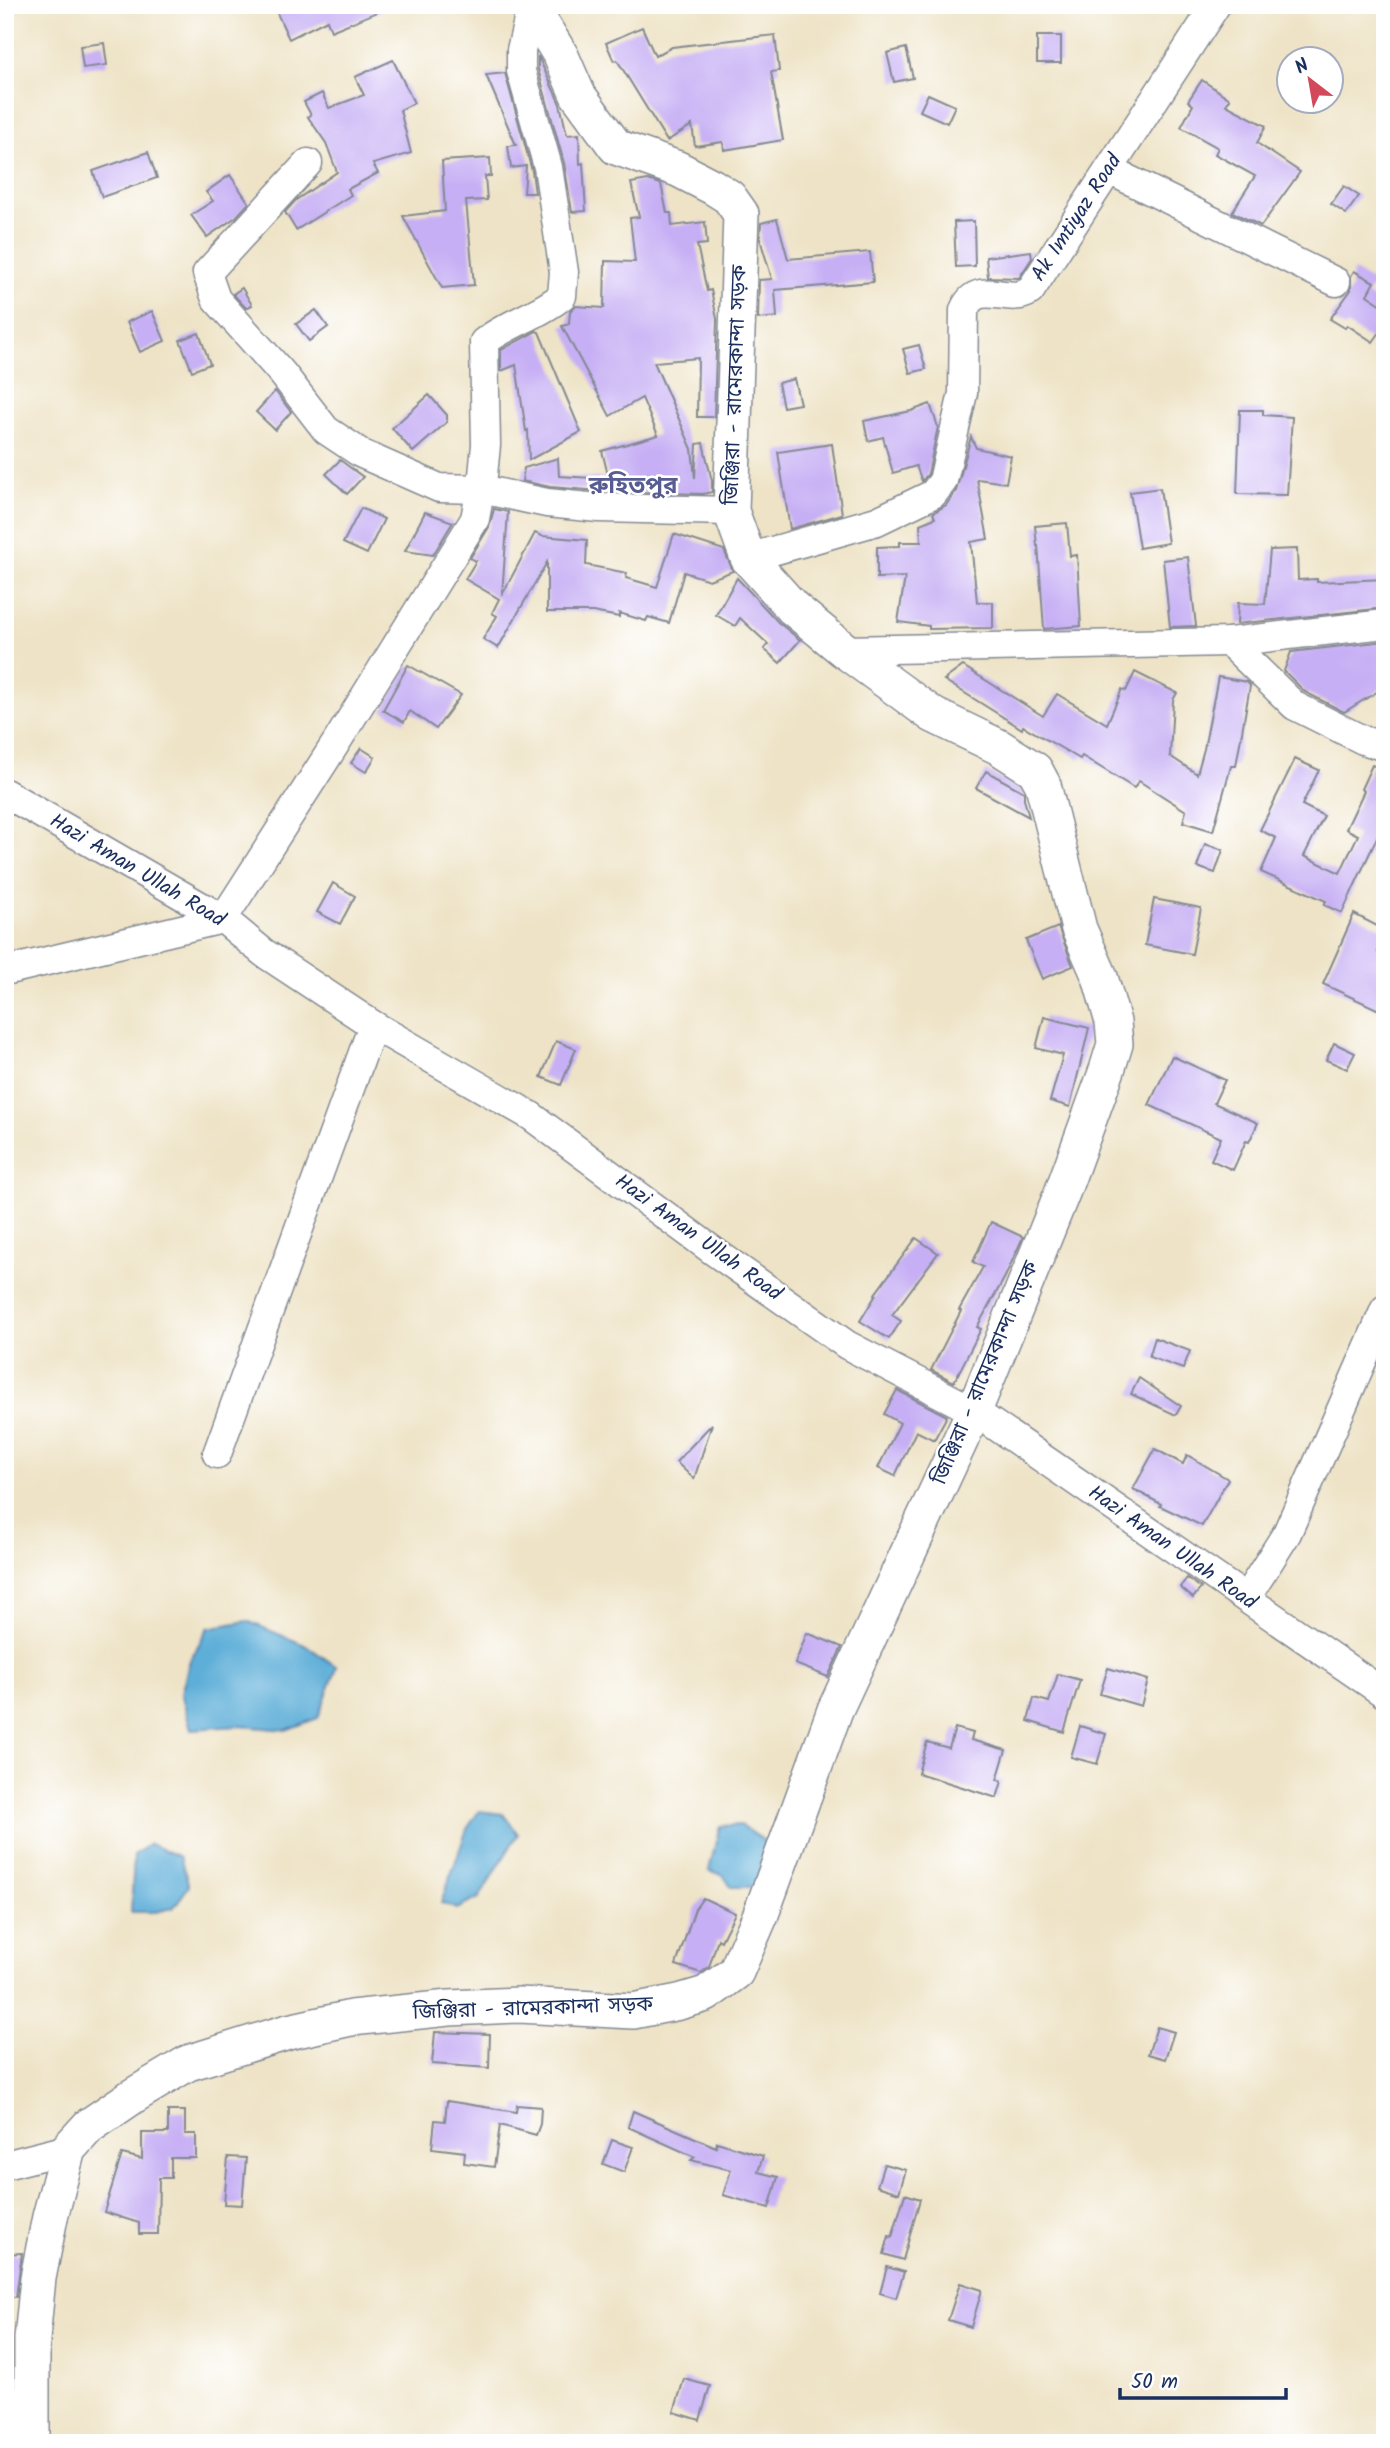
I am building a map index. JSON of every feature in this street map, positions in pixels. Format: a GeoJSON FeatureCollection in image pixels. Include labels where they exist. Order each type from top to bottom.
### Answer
{"type":"FeatureCollection","features":[{"type":"Feature","properties":{"kind":"main road","name":"জিঞ্জিরা - রামেরকান্দা সড়ক"},"geometry":{"type":"LineString","coordinates":[[32,2443],[32,2339],[38,2278],[50,2217],[68,2149],[89,2126],[133,2096],[188,2063],[288,2032],[351,2018],[449,2008],[519,2005],[634,2011],[706,1994],[736,1972],[761,1914],[835,1710],[974,1411],[1062,1193],[1115,1044],[1113,1022],[1100,977],[1079,929],[1043,785],[1035,769],[999,747],[933,715],[844,650],[793,608],[748,558],[730,512],[741,214],[729,197],[713,187],[678,169],[616,147],[578,94],[561,56],[531,7]]}},
{"type":"Feature","properties":{"kind":"street","name":"Ak Imtiyaz Road"},"geometry":{"type":"LineString","coordinates":[[748,558],[877,521],[933,494],[943,481],[964,393],[964,310],[967,303],[971,297],[984,293],[1014,296],[1030,291],[1216,5]]}},
{"type":"Feature","properties":{"kind":"street"},"geometry":{"type":"LineString","coordinates":[[5,971],[223,919],[475,519],[486,445],[484,342],[498,331],[548,308],[562,296],[564,272],[548,167],[521,71],[521,50],[531,7]]}},
{"type":"Feature","properties":{"kind":"street"},"geometry":{"type":"LineString","coordinates":[[308,163],[207,273],[216,299],[282,373],[326,430],[362,454],[439,488],[481,489],[547,503],[599,508],[730,512]]}},
{"type":"Feature","properties":{"kind":"street"},"geometry":{"type":"LineString","coordinates":[[1109,170],[1336,282]]}},
{"type":"Feature","properties":{"kind":"street"},"geometry":{"type":"LineString","coordinates":[[844,650],[1229,642],[1385,624]]}},
{"type":"Feature","properties":{"kind":"street"},"geometry":{"type":"LineString","coordinates":[[1229,642],[1295,706],[1363,740],[1385,747]]}},
{"type":"Feature","properties":{"kind":"street","name":"Hazi Aman Ullah Road"},"geometry":{"type":"LineString","coordinates":[[5,793],[223,919],[264,953],[373,1025],[531,1116],[712,1250],[847,1345],[974,1411],[1385,1694]]}},
{"type":"Feature","properties":{"kind":"street"},"geometry":{"type":"LineString","coordinates":[[217,1454],[373,1025]]}},
{"type":"Feature","properties":{"kind":"street"},"geometry":{"type":"LineString","coordinates":[[1246,1598],[1287,1533],[1385,1309]]}},
{"type":"Feature","properties":{"kind":"street"},"geometry":{"type":"LineString","coordinates":[[5,2165],[68,2149]]}},
{"type":"Feature","properties":{"kind":"water"},"geometry":{"type":"Polygon","coordinates":[[[247,1621],[307,1646],[337,1667],[318,1718],[286,1730],[240,1726],[191,1729],[181,1693],[190,1660],[208,1628],[247,1621]]]}},
{"type":"Feature","properties":{"kind":"water"},"geometry":{"type":"Polygon","coordinates":[[[479,1811],[503,1814],[518,1834],[479,1898],[457,1909],[441,1903],[467,1829],[479,1811]]]}},
{"type":"Feature","properties":{"kind":"water"},"geometry":{"type":"Polygon","coordinates":[[[740,1825],[762,1839],[774,1854],[766,1881],[749,1887],[731,1887],[723,1875],[709,1870],[720,1826],[740,1825]]]}},
{"type":"Feature","properties":{"kind":"water"},"geometry":{"type":"Polygon","coordinates":[[[150,1844],[180,1857],[189,1886],[173,1908],[155,1912],[131,1912],[134,1855],[150,1844]]]}},
{"type":"Feature","properties":{"kind":"building"},"geometry":{"type":"Polygon","coordinates":[[[287,5],[392,6],[331,31],[327,20],[289,39],[276,11],[287,5]]]}},
{"type":"Feature","properties":{"kind":"building"},"geometry":{"type":"Polygon","coordinates":[[[642,27],[655,56],[672,47],[775,35],[779,71],[771,72],[783,140],[724,150],[723,142],[695,146],[692,125],[667,141],[617,60],[614,61],[606,43],[642,27]]]}},
{"type":"Feature","properties":{"kind":"building"},"geometry":{"type":"Polygon","coordinates":[[[1037,36],[1061,36],[1061,63],[1037,63],[1037,36]]]}},
{"type":"Feature","properties":{"kind":"building"},"geometry":{"type":"Polygon","coordinates":[[[104,43],[107,65],[83,68],[80,46],[104,43]]]}},
{"type":"Feature","properties":{"kind":"building"},"geometry":{"type":"Polygon","coordinates":[[[906,48],[913,78],[894,82],[887,53],[906,48]]]}},
{"type":"Feature","properties":{"kind":"building"},"geometry":{"type":"Polygon","coordinates":[[[538,56],[560,104],[567,135],[579,134],[586,211],[572,212],[564,163],[538,69],[538,56]]]}},
{"type":"Feature","properties":{"kind":"building"},"geometry":{"type":"Polygon","coordinates":[[[393,60],[414,103],[400,110],[411,153],[373,164],[378,173],[348,189],[351,195],[296,230],[285,212],[296,200],[337,172],[326,143],[308,117],[311,115],[304,102],[322,93],[329,108],[364,95],[355,77],[393,60]]]}},
{"type":"Feature","properties":{"kind":"building"},"geometry":{"type":"Polygon","coordinates":[[[505,73],[532,171],[535,193],[524,193],[526,166],[511,168],[508,146],[516,145],[486,75],[505,73]]]}},
{"type":"Feature","properties":{"kind":"building"},"geometry":{"type":"Polygon","coordinates":[[[1202,80],[1230,99],[1226,105],[1266,126],[1257,143],[1300,172],[1261,226],[1232,212],[1255,176],[1215,154],[1218,148],[1181,127],[1193,105],[1188,101],[1202,80]]]}},
{"type":"Feature","properties":{"kind":"building"},"geometry":{"type":"Polygon","coordinates":[[[928,94],[955,106],[947,123],[920,111],[928,94]]]}},
{"type":"Feature","properties":{"kind":"building"},"geometry":{"type":"Polygon","coordinates":[[[148,152],[157,178],[102,197],[93,171],[148,152]]]}},
{"type":"Feature","properties":{"kind":"building"},"geometry":{"type":"Polygon","coordinates":[[[490,158],[491,176],[485,176],[487,200],[466,201],[474,285],[442,288],[403,216],[445,211],[442,161],[490,158]]]}},
{"type":"Feature","properties":{"kind":"building"},"geometry":{"type":"Polygon","coordinates":[[[230,175],[249,203],[236,217],[207,237],[191,215],[213,201],[206,192],[230,175]]]}},
{"type":"Feature","properties":{"kind":"building"},"geometry":{"type":"Polygon","coordinates":[[[648,180],[661,184],[667,213],[671,213],[672,226],[705,222],[707,244],[697,245],[707,291],[711,290],[717,319],[714,417],[697,417],[698,358],[654,362],[692,449],[695,478],[697,444],[703,443],[712,492],[600,491],[550,487],[522,481],[524,468],[558,458],[559,476],[609,479],[602,451],[658,435],[642,398],[610,416],[562,326],[569,324],[570,311],[575,306],[604,308],[605,261],[635,262],[630,218],[639,217],[631,183],[648,180]]]}},
{"type":"Feature","properties":{"kind":"building"},"geometry":{"type":"Polygon","coordinates":[[[1344,186],[1359,196],[1346,214],[1331,204],[1344,186]]]}},
{"type":"Feature","properties":{"kind":"building"},"geometry":{"type":"Polygon","coordinates":[[[777,219],[788,259],[870,252],[873,282],[775,290],[777,317],[758,319],[759,280],[772,279],[760,239],[761,223],[777,219]]]}},
{"type":"Feature","properties":{"kind":"building"},"geometry":{"type":"Polygon","coordinates":[[[974,221],[975,266],[956,267],[954,222],[974,221]]]}},
{"type":"Feature","properties":{"kind":"building"},"geometry":{"type":"Polygon","coordinates":[[[1031,251],[1032,258],[1019,278],[988,277],[986,257],[1031,251]]]}},
{"type":"Feature","properties":{"kind":"building"},"geometry":{"type":"Polygon","coordinates":[[[1354,271],[1374,282],[1367,295],[1385,307],[1385,325],[1373,342],[1347,325],[1345,328],[1330,319],[1351,290],[1351,276],[1354,271]]]}},
{"type":"Feature","properties":{"kind":"building"},"geometry":{"type":"Polygon","coordinates":[[[242,288],[252,305],[246,308],[233,294],[242,288]]]}},
{"type":"Feature","properties":{"kind":"building"},"geometry":{"type":"Polygon","coordinates":[[[316,310],[328,327],[309,341],[296,324],[316,310]]]}},
{"type":"Feature","properties":{"kind":"building"},"geometry":{"type":"Polygon","coordinates":[[[152,311],[165,341],[140,352],[127,322],[152,311]]]}},
{"type":"Feature","properties":{"kind":"building"},"geometry":{"type":"Polygon","coordinates":[[[536,331],[539,332],[581,432],[529,460],[528,430],[526,431],[516,365],[501,371],[501,350],[536,331]]]}},
{"type":"Feature","properties":{"kind":"building"},"geometry":{"type":"Polygon","coordinates":[[[199,333],[210,364],[192,371],[180,340],[199,333]]]}},
{"type":"Feature","properties":{"kind":"building"},"geometry":{"type":"Polygon","coordinates":[[[919,345],[926,369],[910,373],[903,349],[919,345]]]}},
{"type":"Feature","properties":{"kind":"building"},"geometry":{"type":"Polygon","coordinates":[[[794,379],[800,404],[783,407],[778,383],[794,379]]]}},
{"type":"Feature","properties":{"kind":"building"},"geometry":{"type":"Polygon","coordinates":[[[275,391],[291,412],[275,430],[256,412],[275,391]]]}},
{"type":"Feature","properties":{"kind":"building"},"geometry":{"type":"Polygon","coordinates":[[[429,395],[447,415],[447,422],[413,452],[392,428],[429,395]]]}},
{"type":"Feature","properties":{"kind":"building"},"geometry":{"type":"Polygon","coordinates":[[[930,404],[938,427],[928,474],[922,481],[916,466],[893,473],[883,437],[868,441],[864,421],[930,404]]]}},
{"type":"Feature","properties":{"kind":"building"},"geometry":{"type":"Polygon","coordinates":[[[1240,410],[1263,410],[1263,415],[1292,417],[1287,495],[1237,494],[1240,410]]]}},
{"type":"Feature","properties":{"kind":"building"},"geometry":{"type":"Polygon","coordinates":[[[971,437],[976,448],[1011,456],[1006,483],[977,479],[988,539],[971,542],[977,602],[993,602],[993,628],[929,629],[929,626],[898,622],[905,577],[877,578],[877,547],[900,546],[900,542],[921,542],[920,524],[935,518],[933,513],[946,505],[956,491],[971,437]]]}},
{"type":"Feature","properties":{"kind":"building"},"geometry":{"type":"Polygon","coordinates":[[[832,444],[842,514],[790,529],[778,452],[832,444]]]}},
{"type":"Feature","properties":{"kind":"building"},"geometry":{"type":"Polygon","coordinates":[[[340,460],[363,477],[347,494],[326,474],[340,460]]]}},
{"type":"Feature","properties":{"kind":"building"},"geometry":{"type":"Polygon","coordinates":[[[1160,488],[1168,543],[1139,548],[1130,492],[1160,488]]]}},
{"type":"Feature","properties":{"kind":"building"},"geometry":{"type":"Polygon","coordinates":[[[361,508],[384,519],[367,554],[343,543],[361,508]]]}},
{"type":"Feature","properties":{"kind":"building"},"geometry":{"type":"Polygon","coordinates":[[[494,509],[508,512],[502,595],[535,533],[587,540],[586,565],[627,573],[626,578],[657,587],[674,534],[724,550],[733,571],[709,580],[684,572],[669,623],[648,617],[646,621],[619,613],[619,617],[593,612],[547,612],[547,562],[498,648],[483,639],[497,616],[492,613],[499,599],[465,579],[476,561],[470,558],[489,527],[494,509]]]}},
{"type":"Feature","properties":{"kind":"building"},"geometry":{"type":"Polygon","coordinates":[[[425,512],[453,522],[433,555],[405,551],[425,512]]]}},
{"type":"Feature","properties":{"kind":"building"},"geometry":{"type":"Polygon","coordinates":[[[1067,523],[1070,556],[1077,555],[1081,626],[1044,629],[1035,526],[1067,523]]]}},
{"type":"Feature","properties":{"kind":"building"},"geometry":{"type":"Polygon","coordinates":[[[1297,549],[1298,580],[1317,579],[1317,582],[1385,579],[1385,608],[1237,624],[1238,603],[1265,604],[1270,550],[1297,549]]]}},
{"type":"Feature","properties":{"kind":"building"},"geometry":{"type":"Polygon","coordinates":[[[1188,557],[1196,626],[1170,627],[1163,560],[1188,557]]]}},
{"type":"Feature","properties":{"kind":"building"},"geometry":{"type":"Polygon","coordinates":[[[737,578],[778,622],[800,640],[780,663],[764,649],[768,644],[740,618],[735,626],[716,615],[737,578]]]}},
{"type":"Feature","properties":{"kind":"building"},"geometry":{"type":"Polygon","coordinates":[[[1385,641],[1385,687],[1344,712],[1305,692],[1284,671],[1291,652],[1385,641]]]}},
{"type":"Feature","properties":{"kind":"building"},"geometry":{"type":"Polygon","coordinates":[[[408,665],[461,695],[436,729],[410,711],[404,722],[383,710],[408,665]]]}},
{"type":"Feature","properties":{"kind":"building"},"geometry":{"type":"Polygon","coordinates":[[[963,666],[1043,716],[1057,694],[1107,724],[1122,689],[1126,691],[1135,672],[1177,693],[1173,700],[1170,756],[1197,774],[1218,677],[1247,682],[1250,686],[1236,766],[1231,766],[1213,831],[1183,822],[1186,811],[1139,781],[1134,788],[1082,756],[1080,759],[1023,726],[1022,729],[944,680],[963,666]]]}},
{"type":"Feature","properties":{"kind":"building"},"geometry":{"type":"Polygon","coordinates":[[[361,748],[375,757],[366,772],[351,763],[361,748]]]}},
{"type":"Feature","properties":{"kind":"building"},"geometry":{"type":"Polygon","coordinates":[[[1295,759],[1319,770],[1302,805],[1324,816],[1304,856],[1340,873],[1358,835],[1346,829],[1364,791],[1361,789],[1372,765],[1385,770],[1385,835],[1379,833],[1342,913],[1324,905],[1326,901],[1261,872],[1276,838],[1260,830],[1295,759]]]}},
{"type":"Feature","properties":{"kind":"building"},"geometry":{"type":"Polygon","coordinates":[[[986,771],[1024,792],[1029,817],[976,788],[986,771]]]}},
{"type":"Feature","properties":{"kind":"building"},"geometry":{"type":"Polygon","coordinates":[[[1205,844],[1223,850],[1215,873],[1197,867],[1205,844]]]}},
{"type":"Feature","properties":{"kind":"building"},"geometry":{"type":"Polygon","coordinates":[[[333,883],[355,896],[340,924],[317,912],[333,883]]]}},
{"type":"Feature","properties":{"kind":"building"},"geometry":{"type":"Polygon","coordinates":[[[1154,899],[1201,908],[1192,954],[1145,945],[1154,899]]]}},
{"type":"Feature","properties":{"kind":"building"},"geometry":{"type":"Polygon","coordinates":[[[1354,914],[1385,930],[1385,938],[1378,952],[1385,955],[1385,999],[1379,1010],[1323,984],[1354,914]]]}},
{"type":"Feature","properties":{"kind":"building"},"geometry":{"type":"Polygon","coordinates":[[[1058,927],[1073,966],[1042,979],[1026,940],[1058,927]]]}},
{"type":"Feature","properties":{"kind":"building"},"geometry":{"type":"Polygon","coordinates":[[[1044,1017],[1089,1028],[1070,1107],[1050,1101],[1063,1055],[1036,1048],[1044,1017]]]}},
{"type":"Feature","properties":{"kind":"building"},"geometry":{"type":"Polygon","coordinates":[[[556,1041],[576,1049],[561,1085],[541,1077],[556,1041]]]}},
{"type":"Feature","properties":{"kind":"building"},"geometry":{"type":"Polygon","coordinates":[[[1334,1043],[1355,1053],[1347,1069],[1326,1060],[1334,1043]]]}},
{"type":"Feature","properties":{"kind":"building"},"geometry":{"type":"Polygon","coordinates":[[[1172,1056],[1225,1080],[1214,1103],[1258,1123],[1249,1142],[1246,1141],[1233,1170],[1211,1160],[1221,1138],[1149,1105],[1172,1056]]]}},
{"type":"Feature","properties":{"kind":"building"},"geometry":{"type":"Polygon","coordinates":[[[991,1222],[1023,1237],[1005,1277],[977,1327],[981,1329],[954,1382],[931,1370],[983,1267],[973,1262],[991,1222]]]}},
{"type":"Feature","properties":{"kind":"building"},"geometry":{"type":"Polygon","coordinates":[[[916,1238],[938,1253],[892,1315],[901,1321],[889,1339],[860,1321],[875,1294],[916,1238]]]}},
{"type":"Feature","properties":{"kind":"building"},"geometry":{"type":"Polygon","coordinates":[[[1155,1338],[1190,1351],[1183,1369],[1149,1357],[1155,1338]]]}},
{"type":"Feature","properties":{"kind":"building"},"geometry":{"type":"Polygon","coordinates":[[[1139,1378],[1181,1406],[1176,1415],[1131,1394],[1139,1378]]]}},
{"type":"Feature","properties":{"kind":"building"},"geometry":{"type":"Polygon","coordinates":[[[897,1390],[947,1416],[934,1440],[916,1431],[895,1476],[878,1468],[900,1423],[884,1414],[897,1390]]]}},
{"type":"Feature","properties":{"kind":"building"},"geometry":{"type":"Polygon","coordinates":[[[712,1424],[694,1479],[676,1462],[712,1424]]]}},
{"type":"Feature","properties":{"kind":"building"},"geometry":{"type":"Polygon","coordinates":[[[1155,1449],[1183,1464],[1187,1455],[1228,1479],[1202,1526],[1160,1506],[1161,1504],[1133,1489],[1155,1449]]]}},
{"type":"Feature","properties":{"kind":"building"},"geometry":{"type":"Polygon","coordinates":[[[1187,1578],[1201,1588],[1193,1598],[1180,1587],[1187,1578]]]}},
{"type":"Feature","properties":{"kind":"building"},"geometry":{"type":"Polygon","coordinates":[[[807,1633],[842,1647],[828,1677],[795,1664],[807,1633]]]}},
{"type":"Feature","properties":{"kind":"building"},"geometry":{"type":"Polygon","coordinates":[[[1108,1668],[1148,1680],[1141,1706],[1100,1694],[1108,1668]]]}},
{"type":"Feature","properties":{"kind":"building"},"geometry":{"type":"Polygon","coordinates":[[[1058,1674],[1080,1680],[1064,1732],[1028,1721],[1034,1698],[1049,1702],[1058,1674]]]}},
{"type":"Feature","properties":{"kind":"building"},"geometry":{"type":"Polygon","coordinates":[[[1080,1726],[1106,1734],[1097,1764],[1071,1757],[1080,1726]]]}},
{"type":"Feature","properties":{"kind":"building"},"geometry":{"type":"Polygon","coordinates":[[[955,1728],[973,1733],[971,1740],[1006,1750],[997,1780],[1002,1781],[997,1798],[918,1773],[927,1742],[949,1748],[955,1728]]]}},
{"type":"Feature","properties":{"kind":"building"},"geometry":{"type":"Polygon","coordinates":[[[703,1898],[735,1913],[721,1941],[718,1939],[709,1967],[701,1973],[676,1965],[695,1909],[703,1898]]]}},
{"type":"Feature","properties":{"kind":"building"},"geometry":{"type":"Polygon","coordinates":[[[1157,2027],[1174,2032],[1165,2059],[1148,2054],[1157,2027]]]}},
{"type":"Feature","properties":{"kind":"building"},"geometry":{"type":"Polygon","coordinates":[[[435,2032],[490,2034],[489,2068],[432,2064],[435,2032]]]}},
{"type":"Feature","properties":{"kind":"building"},"geometry":{"type":"Polygon","coordinates":[[[447,2101],[516,2112],[517,2105],[541,2107],[540,2124],[536,2135],[500,2125],[494,2167],[464,2163],[465,2152],[432,2148],[435,2120],[445,2121],[447,2101]]]}},
{"type":"Feature","properties":{"kind":"building"},"geometry":{"type":"Polygon","coordinates":[[[168,2111],[185,2111],[185,2134],[196,2134],[196,2158],[171,2158],[171,2178],[159,2178],[158,2234],[139,2234],[139,2223],[104,2212],[122,2154],[142,2159],[142,2133],[168,2133],[168,2111]]]}},
{"type":"Feature","properties":{"kind":"building"},"geometry":{"type":"Polygon","coordinates":[[[633,2111],[716,2147],[717,2142],[763,2156],[758,2172],[778,2177],[769,2208],[723,2195],[731,2170],[691,2160],[695,2157],[628,2127],[633,2111]]]}},
{"type":"Feature","properties":{"kind":"building"},"geometry":{"type":"Polygon","coordinates":[[[612,2140],[633,2147],[624,2172],[603,2164],[612,2140]]]}},
{"type":"Feature","properties":{"kind":"building"},"geometry":{"type":"Polygon","coordinates":[[[228,2157],[246,2158],[242,2205],[224,2204],[228,2157]]]}},
{"type":"Feature","properties":{"kind":"building"},"geometry":{"type":"Polygon","coordinates":[[[884,2164],[906,2170],[899,2193],[877,2186],[884,2164]]]}},
{"type":"Feature","properties":{"kind":"building"},"geometry":{"type":"Polygon","coordinates":[[[905,2194],[920,2199],[903,2260],[884,2254],[905,2194]]]}},
{"type":"Feature","properties":{"kind":"building"},"geometry":{"type":"Polygon","coordinates":[[[22,2253],[16,2297],[5,2296],[5,2254],[22,2253]]]}},
{"type":"Feature","properties":{"kind":"building"},"geometry":{"type":"Polygon","coordinates":[[[887,2267],[904,2272],[896,2298],[880,2293],[887,2267]]]}},
{"type":"Feature","properties":{"kind":"building"},"geometry":{"type":"Polygon","coordinates":[[[960,2283],[982,2290],[971,2327],[948,2320],[960,2283]]]}},
{"type":"Feature","properties":{"kind":"building"},"geometry":{"type":"Polygon","coordinates":[[[684,2379],[710,2386],[700,2420],[674,2412],[684,2379]]]}},
{"type":"Feature","properties":{"kind":"district","name":"রুহিতপুর"},"geometry":{"type":"Point","coordinates":[633,486]}}]}
